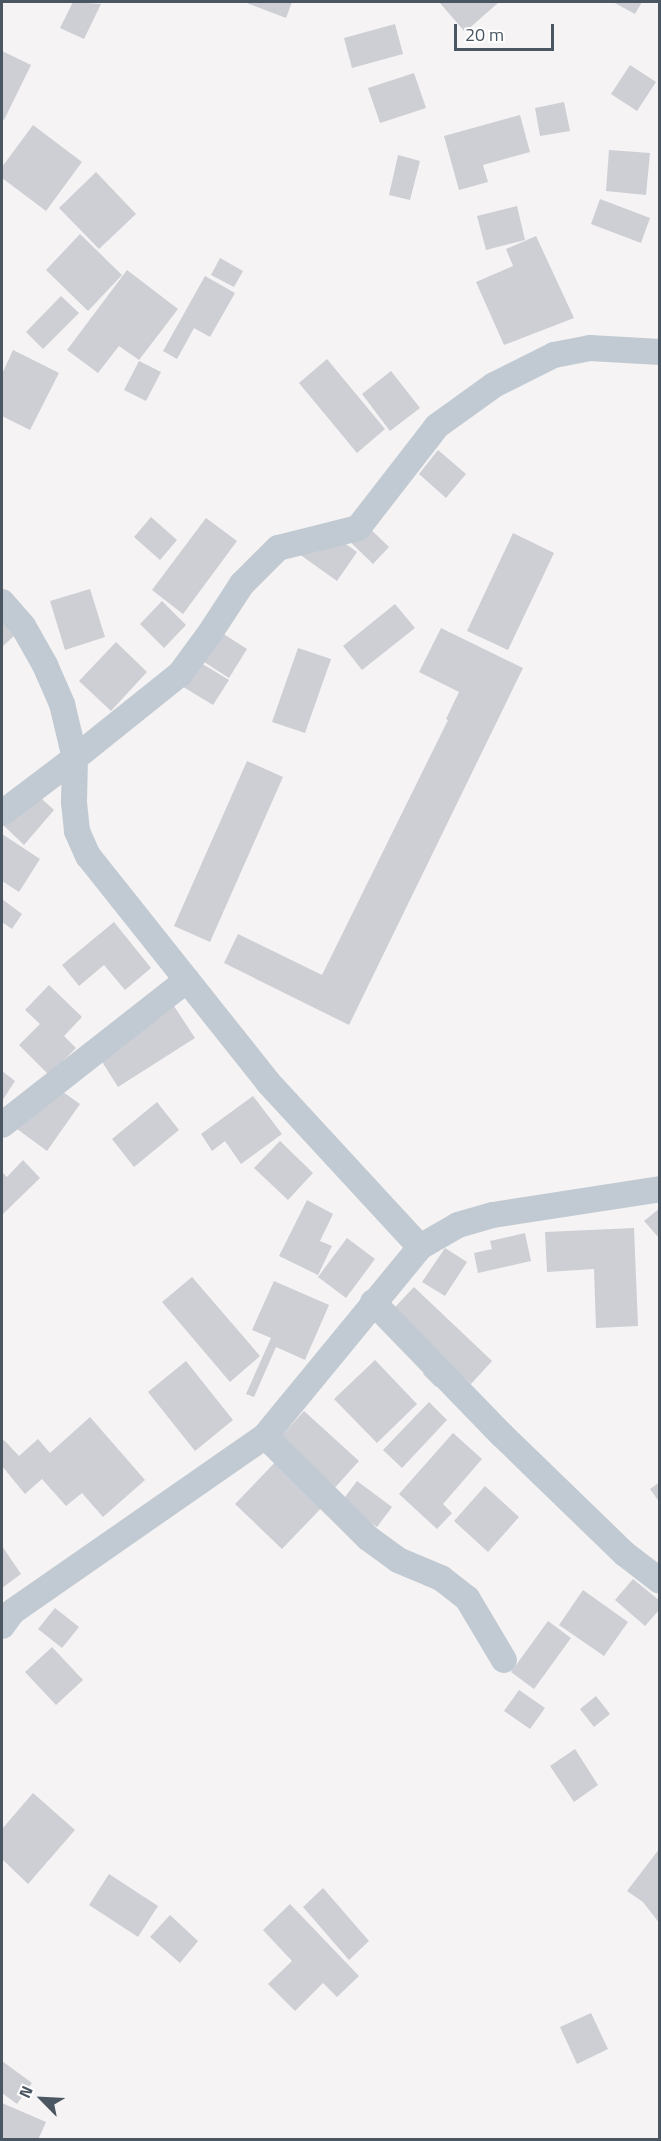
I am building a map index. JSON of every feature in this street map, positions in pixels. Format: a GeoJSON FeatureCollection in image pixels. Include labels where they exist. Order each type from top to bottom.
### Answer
{"type":"FeatureCollection","features":[{"type":"Feature","properties":{"kind":"street"},"geometry":{"type":"LineString","coordinates":[[2,813],[180,674],[242,584],[278,548],[358,528],[437,426],[494,385],[554,355],[590,348],[660,352]]}},
{"type":"Feature","properties":{"kind":"street"},"geometry":{"type":"LineString","coordinates":[[2,602],[23,626],[45,665],[62,704],[75,758],[74,802],[77,831],[88,856],[268,1082],[420,1247]]}},
{"type":"Feature","properties":{"kind":"street"},"geometry":{"type":"LineString","coordinates":[[2,1125],[187,981]]}},
{"type":"Feature","properties":{"kind":"street"},"geometry":{"type":"LineString","coordinates":[[5,1619],[265,1436],[420,1247],[458,1225],[493,1215],[660,1190]]}},
{"type":"Feature","properties":{"kind":"street"},"geometry":{"type":"LineString","coordinates":[[373,1302],[502,1435],[626,1554],[660,1581]]}},
{"type":"Feature","properties":{"kind":"street"},"geometry":{"type":"LineString","coordinates":[[265,1436],[368,1538],[398,1560],[441,1578],[467,1598],[504,1660]]}},
{"type":"Feature","properties":{"kind":"building"},"geometry":{"type":"Polygon","coordinates":[[[73,2],[101,4],[84,39],[60,28],[73,2]]]}},
{"type":"Feature","properties":{"kind":"building"},"geometry":{"type":"Polygon","coordinates":[[[244,2],[292,2],[286,18],[244,2]]]}},
{"type":"Feature","properties":{"kind":"building"},"geometry":{"type":"Polygon","coordinates":[[[499,2],[465,32],[440,3],[499,2]]]}},
{"type":"Feature","properties":{"kind":"building"},"geometry":{"type":"Polygon","coordinates":[[[613,2],[642,2],[635,14],[613,2]]]}},
{"type":"Feature","properties":{"kind":"building"},"geometry":{"type":"Polygon","coordinates":[[[395,24],[403,54],[352,68],[344,38],[395,24]]]}},
{"type":"Feature","properties":{"kind":"building"},"geometry":{"type":"Polygon","coordinates":[[[2,51],[31,65],[4,120],[2,119],[2,51]]]}},
{"type":"Feature","properties":{"kind":"building"},"geometry":{"type":"Polygon","coordinates":[[[630,65],[656,82],[637,111],[611,94],[630,65]]]}},
{"type":"Feature","properties":{"kind":"building"},"geometry":{"type":"Polygon","coordinates":[[[414,73],[426,108],[380,123],[368,88],[414,73]]]}},
{"type":"Feature","properties":{"kind":"building"},"geometry":{"type":"Polygon","coordinates":[[[564,102],[570,131],[540,136],[535,108],[564,102]]]}},
{"type":"Feature","properties":{"kind":"building"},"geometry":{"type":"Polygon","coordinates":[[[520,115],[530,152],[483,165],[488,182],[459,190],[444,136],[520,115]]]}},
{"type":"Feature","properties":{"kind":"building"},"geometry":{"type":"Polygon","coordinates":[[[33,125],[82,162],[46,211],[2,178],[2,167],[33,125]]]}},
{"type":"Feature","properties":{"kind":"building"},"geometry":{"type":"Polygon","coordinates":[[[609,150],[650,153],[646,195],[606,191],[609,150]]]}},
{"type":"Feature","properties":{"kind":"building"},"geometry":{"type":"Polygon","coordinates":[[[398,155],[420,161],[410,200],[389,195],[398,155]]]}},
{"type":"Feature","properties":{"kind":"building"},"geometry":{"type":"Polygon","coordinates":[[[96,172],[136,214],[99,249],[59,208],[96,172]]]}},
{"type":"Feature","properties":{"kind":"building"},"geometry":{"type":"Polygon","coordinates":[[[600,199],[650,218],[641,243],[591,224],[600,199]]]}},
{"type":"Feature","properties":{"kind":"building"},"geometry":{"type":"Polygon","coordinates":[[[517,206],[525,240],[486,250],[477,216],[517,206]]]}},
{"type":"Feature","properties":{"kind":"building"},"geometry":{"type":"Polygon","coordinates":[[[80,234],[122,275],[88,311],[46,270],[80,234]]]}},
{"type":"Feature","properties":{"kind":"building"},"geometry":{"type":"Polygon","coordinates":[[[536,236],[574,318],[504,345],[476,282],[513,266],[506,249],[536,236]]]}},
{"type":"Feature","properties":{"kind":"building"},"geometry":{"type":"Polygon","coordinates":[[[220,258],[243,271],[234,287],[211,275],[220,258]]]}},
{"type":"Feature","properties":{"kind":"building"},"geometry":{"type":"Polygon","coordinates":[[[127,270],[178,309],[139,360],[119,346],[98,373],[67,350],[127,270]]]}},
{"type":"Feature","properties":{"kind":"building"},"geometry":{"type":"Polygon","coordinates":[[[205,276],[235,293],[210,337],[194,328],[177,359],[163,351],[205,276]]]}},
{"type":"Feature","properties":{"kind":"building"},"geometry":{"type":"Polygon","coordinates":[[[61,296],[79,313],[43,349],[26,332],[61,296]]]}},
{"type":"Feature","properties":{"kind":"building"},"geometry":{"type":"Polygon","coordinates":[[[13,350],[59,373],[30,430],[2,416],[2,374],[13,350]]]}},
{"type":"Feature","properties":{"kind":"building"},"geometry":{"type":"Polygon","coordinates":[[[327,359],[385,429],[357,453],[299,383],[327,359]]]}},
{"type":"Feature","properties":{"kind":"building"},"geometry":{"type":"Polygon","coordinates":[[[139,361],[161,372],[146,401],[124,390],[139,361]]]}},
{"type":"Feature","properties":{"kind":"building"},"geometry":{"type":"Polygon","coordinates":[[[391,371],[420,408],[390,431],[362,394],[391,371]]]}},
{"type":"Feature","properties":{"kind":"building"},"geometry":{"type":"Polygon","coordinates":[[[438,450],[466,474],[446,498],[419,474],[438,450]]]}},
{"type":"Feature","properties":{"kind":"building"},"geometry":{"type":"Polygon","coordinates":[[[151,517],[177,540],[160,560],[134,537],[151,517]]]}},
{"type":"Feature","properties":{"kind":"building"},"geometry":{"type":"Polygon","coordinates":[[[206,518],[237,541],[183,614],[152,590],[206,518]]]}},
{"type":"Feature","properties":{"kind":"building"},"geometry":{"type":"Polygon","coordinates":[[[359,518],[389,547],[373,564],[343,535],[359,518]]]}},
{"type":"Feature","properties":{"kind":"building"},"geometry":{"type":"Polygon","coordinates":[[[319,525],[357,552],[337,581],[299,554],[319,525]]]}},
{"type":"Feature","properties":{"kind":"building"},"geometry":{"type":"Polygon","coordinates":[[[513,533],[554,553],[508,650],[467,631],[513,533]]]}},
{"type":"Feature","properties":{"kind":"building"},"geometry":{"type":"Polygon","coordinates":[[[90,589],[105,637],[65,650],[50,601],[90,589]]]}},
{"type":"Feature","properties":{"kind":"building"},"geometry":{"type":"Polygon","coordinates":[[[2,598],[25,626],[2,647],[2,598]]]}},
{"type":"Feature","properties":{"kind":"building"},"geometry":{"type":"Polygon","coordinates":[[[162,601],[186,625],[164,648],[140,624],[162,601]]]}},
{"type":"Feature","properties":{"kind":"building"},"geometry":{"type":"Polygon","coordinates":[[[395,604],[415,628],[362,670],[343,646],[395,604]]]}},
{"type":"Feature","properties":{"kind":"building"},"geometry":{"type":"Polygon","coordinates":[[[441,628],[523,668],[349,1025],[224,963],[238,934],[322,975],[448,720],[446,719],[459,692],[419,672],[441,628]]]}},
{"type":"Feature","properties":{"kind":"building"},"geometry":{"type":"Polygon","coordinates":[[[219,631],[247,649],[229,678],[201,660],[219,631]]]}},
{"type":"Feature","properties":{"kind":"building"},"geometry":{"type":"Polygon","coordinates":[[[116,642],[147,672],[111,711],[79,681],[116,642]]]}},
{"type":"Feature","properties":{"kind":"building"},"geometry":{"type":"Polygon","coordinates":[[[298,648],[331,659],[305,733],[272,722],[298,648]]]}},
{"type":"Feature","properties":{"kind":"building"},"geometry":{"type":"Polygon","coordinates":[[[196,660],[229,680],[213,705],[180,685],[196,660]]]}},
{"type":"Feature","properties":{"kind":"building"},"geometry":{"type":"Polygon","coordinates":[[[247,761],[283,777],[210,942],[174,926],[247,761]]]}},
{"type":"Feature","properties":{"kind":"building"},"geometry":{"type":"Polygon","coordinates":[[[30,788],[54,810],[24,845],[2,824],[30,788]]]}},
{"type":"Feature","properties":{"kind":"building"},"geometry":{"type":"Polygon","coordinates":[[[2,834],[40,859],[19,892],[2,881],[2,834]]]}},
{"type":"Feature","properties":{"kind":"building"},"geometry":{"type":"Polygon","coordinates":[[[2,899],[22,914],[12,929],[2,922],[2,899]]]}},
{"type":"Feature","properties":{"kind":"building"},"geometry":{"type":"Polygon","coordinates":[[[114,922],[151,968],[125,990],[104,965],[79,986],[62,965],[114,922]]]}},
{"type":"Feature","properties":{"kind":"building"},"geometry":{"type":"Polygon","coordinates":[[[49,985],[82,1017],[64,1036],[76,1048],[49,1075],[19,1045],[40,1024],[25,1010],[49,985]]]}},
{"type":"Feature","properties":{"kind":"building"},"geometry":{"type":"Polygon","coordinates":[[[170,1000],[195,1038],[118,1087],[94,1049],[170,1000]]]}},
{"type":"Feature","properties":{"kind":"building"},"geometry":{"type":"Polygon","coordinates":[[[2,1071],[15,1081],[2,1101],[2,1071]]]}},
{"type":"Feature","properties":{"kind":"building"},"geometry":{"type":"Polygon","coordinates":[[[46,1080],[80,1104],[47,1151],[13,1126],[46,1080]]]}},
{"type":"Feature","properties":{"kind":"building"},"geometry":{"type":"Polygon","coordinates":[[[253,1096],[282,1134],[241,1164],[225,1141],[212,1151],[201,1134],[253,1096]]]}},
{"type":"Feature","properties":{"kind":"building"},"geometry":{"type":"Polygon","coordinates":[[[157,1102],[179,1130],[134,1167],[112,1139],[157,1102]]]}},
{"type":"Feature","properties":{"kind":"building"},"geometry":{"type":"Polygon","coordinates":[[[280,1141],[313,1173],[288,1200],[254,1168],[280,1141]]]}},
{"type":"Feature","properties":{"kind":"building"},"geometry":{"type":"Polygon","coordinates":[[[23,1160],[40,1178],[2,1215],[2,1172],[7,1177],[23,1160]]]}},
{"type":"Feature","properties":{"kind":"building"},"geometry":{"type":"Polygon","coordinates":[[[307,1200],[333,1214],[320,1241],[332,1246],[318,1275],[279,1256],[307,1200]]]}},
{"type":"Feature","properties":{"kind":"building"},"geometry":{"type":"Polygon","coordinates":[[[660,1208],[660,1239],[644,1221],[660,1208]]]}},
{"type":"Feature","properties":{"kind":"building"},"geometry":{"type":"Polygon","coordinates":[[[634,1228],[638,1326],[596,1328],[594,1269],[547,1272],[545,1232],[634,1228]]]}},
{"type":"Feature","properties":{"kind":"building"},"geometry":{"type":"Polygon","coordinates":[[[525,1233],[531,1261],[478,1273],[474,1253],[492,1249],[490,1241],[525,1233]]]}},
{"type":"Feature","properties":{"kind":"building"},"geometry":{"type":"Polygon","coordinates":[[[347,1238],[375,1259],[346,1298],[318,1277],[347,1238]]]}},
{"type":"Feature","properties":{"kind":"building"},"geometry":{"type":"Polygon","coordinates":[[[445,1248],[467,1262],[445,1296],[422,1282],[445,1248]]]}},
{"type":"Feature","properties":{"kind":"building"},"geometry":{"type":"Polygon","coordinates":[[[192,1277],[260,1356],[230,1382],[162,1302],[192,1277]]]}},
{"type":"Feature","properties":{"kind":"building"},"geometry":{"type":"Polygon","coordinates":[[[274,1281],[329,1305],[305,1360],[276,1347],[254,1397],[246,1394],[271,1338],[252,1330],[274,1281]]]}},
{"type":"Feature","properties":{"kind":"building"},"geometry":{"type":"Polygon","coordinates":[[[414,1287],[492,1361],[471,1384],[454,1368],[436,1387],[423,1374],[429,1367],[381,1322],[414,1287]]]}},
{"type":"Feature","properties":{"kind":"building"},"geometry":{"type":"Polygon","coordinates":[[[375,1360],[417,1404],[377,1443],[334,1399],[375,1360]]]}},
{"type":"Feature","properties":{"kind":"building"},"geometry":{"type":"Polygon","coordinates":[[[186,1361],[233,1420],[195,1451],[148,1392],[186,1361]]]}},
{"type":"Feature","properties":{"kind":"building"},"geometry":{"type":"Polygon","coordinates":[[[429,1402],[447,1420],[402,1468],[383,1450],[429,1402]]]}},
{"type":"Feature","properties":{"kind":"building"},"geometry":{"type":"Polygon","coordinates":[[[304,1411],[359,1461],[331,1492],[277,1441],[304,1411]]]}},
{"type":"Feature","properties":{"kind":"building"},"geometry":{"type":"Polygon","coordinates":[[[90,1417],[145,1480],[103,1517],[82,1493],[66,1506],[42,1479],[25,1494],[2,1466],[2,1442],[4,1440],[19,1456],[38,1439],[50,1453],[90,1417]]]}},
{"type":"Feature","properties":{"kind":"building"},"geometry":{"type":"Polygon","coordinates":[[[453,1433],[482,1459],[443,1504],[452,1513],[437,1529],[399,1494],[453,1433]]]}},
{"type":"Feature","properties":{"kind":"building"},"geometry":{"type":"Polygon","coordinates":[[[283,1454],[330,1499],[282,1549],[235,1504],[283,1454]]]}},
{"type":"Feature","properties":{"kind":"building"},"geometry":{"type":"Polygon","coordinates":[[[357,1481],[392,1507],[377,1527],[342,1501],[357,1481]]]}},
{"type":"Feature","properties":{"kind":"building"},"geometry":{"type":"Polygon","coordinates":[[[660,1482],[660,1503],[650,1489],[660,1482]]]}},
{"type":"Feature","properties":{"kind":"building"},"geometry":{"type":"Polygon","coordinates":[[[485,1486],[519,1517],[488,1552],[454,1521],[485,1486]]]}},
{"type":"Feature","properties":{"kind":"building"},"geometry":{"type":"Polygon","coordinates":[[[2,1546],[21,1574],[2,1588],[2,1546]]]}},
{"type":"Feature","properties":{"kind":"building"},"geometry":{"type":"Polygon","coordinates":[[[633,1579],[660,1601],[660,1609],[645,1626],[615,1600],[633,1579]]]}},
{"type":"Feature","properties":{"kind":"building"},"geometry":{"type":"Polygon","coordinates":[[[583,1590],[628,1622],[604,1656],[559,1625],[583,1590]]]}},
{"type":"Feature","properties":{"kind":"building"},"geometry":{"type":"Polygon","coordinates":[[[55,1608],[79,1627],[62,1648],[38,1629],[55,1608]]]}},
{"type":"Feature","properties":{"kind":"building"},"geometry":{"type":"Polygon","coordinates":[[[548,1621],[571,1638],[534,1689],[511,1672],[548,1621]]]}},
{"type":"Feature","properties":{"kind":"building"},"geometry":{"type":"Polygon","coordinates":[[[52,1647],[83,1680],[56,1705],[25,1672],[52,1647]]]}},
{"type":"Feature","properties":{"kind":"building"},"geometry":{"type":"Polygon","coordinates":[[[519,1690],[545,1708],[530,1729],[504,1711],[519,1690]]]}},
{"type":"Feature","properties":{"kind":"building"},"geometry":{"type":"Polygon","coordinates":[[[596,1696],[610,1714],[594,1727],[580,1709],[596,1696]]]}},
{"type":"Feature","properties":{"kind":"building"},"geometry":{"type":"Polygon","coordinates":[[[575,1749],[598,1785],[574,1802],[550,1766],[575,1749]]]}},
{"type":"Feature","properties":{"kind":"building"},"geometry":{"type":"Polygon","coordinates":[[[33,1793],[75,1830],[28,1884],[2,1859],[2,1829],[33,1793]]]}},
{"type":"Feature","properties":{"kind":"building"},"geometry":{"type":"Polygon","coordinates":[[[660,1848],[660,1924],[643,1902],[627,1891],[660,1848]]]}},
{"type":"Feature","properties":{"kind":"building"},"geometry":{"type":"Polygon","coordinates":[[[109,1874],[158,1906],[138,1937],[89,1905],[109,1874]]]}},
{"type":"Feature","properties":{"kind":"building"},"geometry":{"type":"Polygon","coordinates":[[[323,1888],[369,1941],[349,1960],[303,1907],[323,1888]]]}},
{"type":"Feature","properties":{"kind":"building"},"geometry":{"type":"Polygon","coordinates":[[[290,1904],[359,1976],[337,1997],[323,1983],[295,2011],[268,1984],[292,1961],[263,1930],[290,1904]]]}},
{"type":"Feature","properties":{"kind":"building"},"geometry":{"type":"Polygon","coordinates":[[[170,1915],[198,1941],[180,1963],[150,1937],[170,1915]]]}},
{"type":"Feature","properties":{"kind":"building"},"geometry":{"type":"Polygon","coordinates":[[[591,2013],[608,2049],[577,2064],[560,2027],[591,2013]]]}},
{"type":"Feature","properties":{"kind":"building"},"geometry":{"type":"Polygon","coordinates":[[[2,2061],[32,2083],[17,2104],[2,2093],[2,2061]]]}},
{"type":"Feature","properties":{"kind":"building"},"geometry":{"type":"Polygon","coordinates":[[[2,2103],[46,2122],[38,2140],[2,2140],[2,2103]]]}}]}
